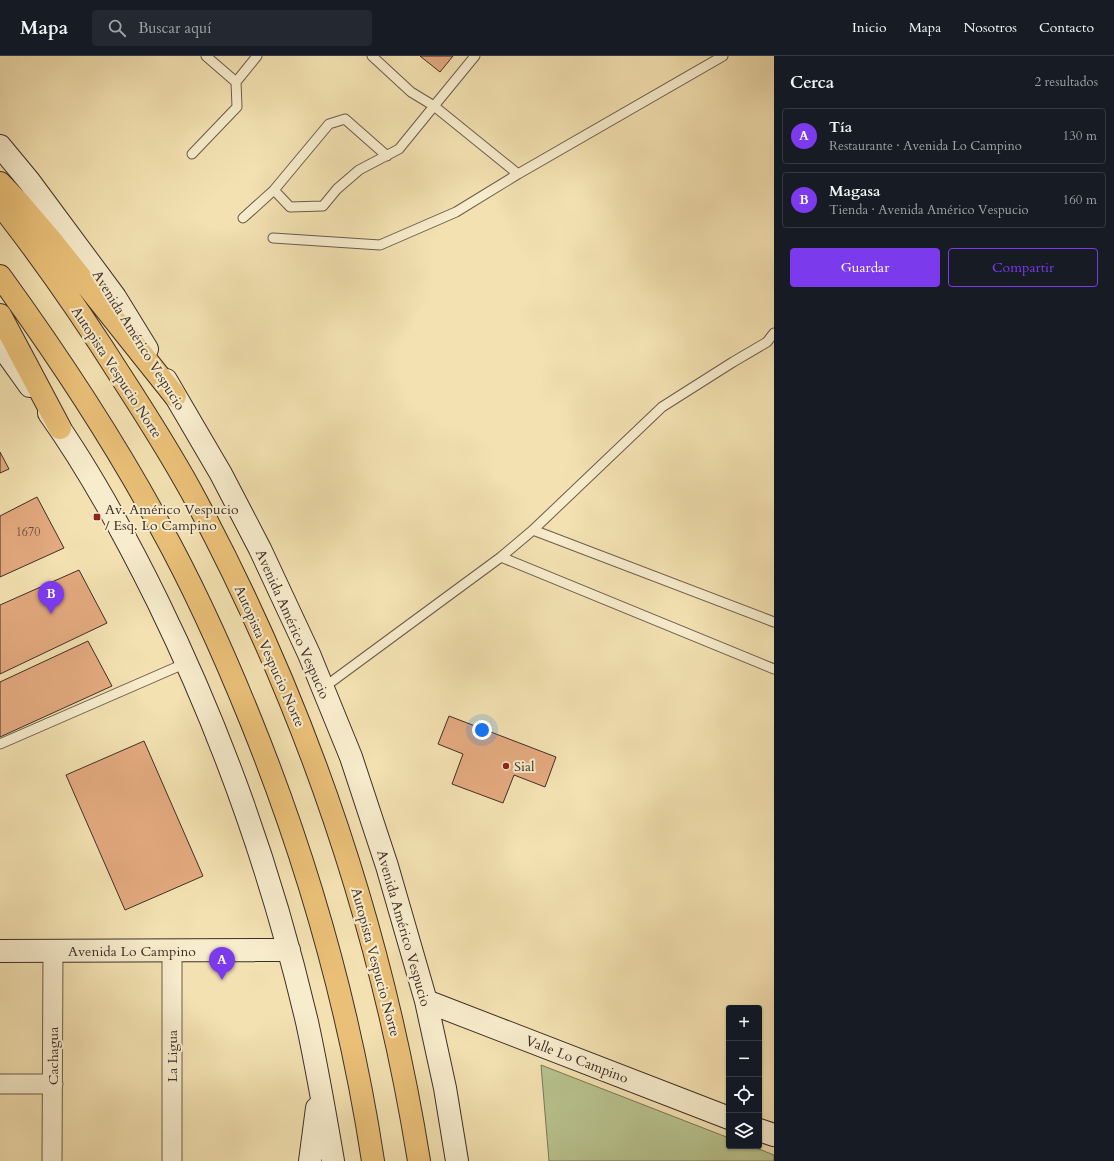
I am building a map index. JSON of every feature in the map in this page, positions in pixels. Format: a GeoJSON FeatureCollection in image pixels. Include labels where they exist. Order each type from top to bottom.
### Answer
{"type":"FeatureCollection","features":[{"type":"Feature","properties":{"kind":"highway"},"geometry":{"type":"LineString","coordinates":[[0,183],[54,244],[175,396]]}},
{"type":"Feature","properties":{"kind":"highway","name":"Autopista Vespucio Norte"},"geometry":{"type":"LineString","coordinates":[[0,204],[78,310],[161,440],[190,489],[214,535],[270,652],[318,773],[341,837],[361,900],[382,976],[398,1045],[419,1161]]}},
{"type":"Feature","properties":{"kind":"highway"},"geometry":{"type":"LineString","coordinates":[[0,276],[69,375],[132,477],[176,556],[229,669],[274,780],[296,841],[322,928],[353,1053],[373,1161]]}},
{"type":"Feature","properties":{"kind":"highway"},"geometry":{"type":"LineString","coordinates":[[0,315],[60,428]]}},
{"type":"Feature","properties":{"kind":"main road","name":"Avenida Américo Vespucio"},"geometry":{"type":"LineString","coordinates":[[0,146],[29,181],[116,297],[208,453],[248,526],[306,648],[363,792],[387,866],[426,1001],[445,1088],[457,1161]]}},
{"type":"Feature","properties":{"kind":"main road"},"geometry":{"type":"LineString","coordinates":[[0,344],[60,428],[105,501],[143,571],[173,633],[217,735],[262,861],[289,950],[320,1085],[333,1161]]}},
{"type":"Feature","properties":{"kind":"main road","name":"Avenida Lo Campino"},"geometry":{"type":"LineString","coordinates":[[0,951],[289,950]]}},
{"type":"Feature","properties":{"kind":"main road","name":"Valle Lo Campino"},"geometry":{"type":"LineString","coordinates":[[426,1001],[726,1117]]}},
{"type":"Feature","properties":{"kind":"main road"},"geometry":{"type":"LineString","coordinates":[[310,1161],[320,1085]]}},
{"type":"Feature","properties":{"kind":"main road"},"geometry":{"type":"LineString","coordinates":[[762,1131],[774,1135]]}},
{"type":"Feature","properties":{"kind":"street","name":"La Ligua"},"geometry":{"type":"LineString","coordinates":[[172,950],[172,1161]]}},
{"type":"Feature","properties":{"kind":"street","name":"Cachagua"},"geometry":{"type":"LineString","coordinates":[[52,951],[52,1161]]}},
{"type":"Feature","properties":{"kind":"street"},"geometry":{"type":"LineString","coordinates":[[0,1084],[53,1084]]}},
{"type":"Feature","properties":{"kind":"lane"},"geometry":{"type":"LineString","coordinates":[[206,56],[236,82]]}},
{"type":"Feature","properties":{"kind":"lane"},"geometry":{"type":"LineString","coordinates":[[192,154],[236,107],[236,82],[257,56]]}},
{"type":"Feature","properties":{"kind":"lane"},"geometry":{"type":"LineString","coordinates":[[372,56],[411,92],[434,106],[518,174]]}},
{"type":"Feature","properties":{"kind":"lane"},"geometry":{"type":"LineString","coordinates":[[274,190],[290,207],[323,206],[337,189],[359,170],[400,149],[475,56]]}},
{"type":"Feature","properties":{"kind":"lane"},"geometry":{"type":"LineString","coordinates":[[273,238],[380,245],[456,212],[518,174],[723,56]]}},
{"type":"Feature","properties":{"kind":"lane"},"geometry":{"type":"LineString","coordinates":[[243,218],[274,190],[329,124],[345,119],[387,156]]}},
{"type":"Feature","properties":{"kind":"lane"},"geometry":{"type":"LineString","coordinates":[[323,688],[501,557],[533,530],[662,407],[767,342],[774,333]]}},
{"type":"Feature","properties":{"kind":"lane"},"geometry":{"type":"LineString","coordinates":[[533,530],[774,622]]}},
{"type":"Feature","properties":{"kind":"lane"},"geometry":{"type":"LineString","coordinates":[[501,557],[774,669]]}},
{"type":"Feature","properties":{"kind":"lane"},"geometry":{"type":"LineString","coordinates":[[0,744],[186,663]]}},
{"type":"Feature","properties":{"kind":"green space"},"geometry":{"type":"Polygon","coordinates":[[[541,1065],[726,1137],[726,1149],[759,1149],[774,1155],[774,1161],[549,1161],[541,1065]]]}},
{"type":"Feature","properties":{"kind":"building"},"geometry":{"type":"Polygon","coordinates":[[[420,56],[453,56],[440,72],[420,56]]]}},
{"type":"Feature","properties":{"kind":"building"},"geometry":{"type":"Polygon","coordinates":[[[0,452],[9,469],[0,473],[0,452]]]}},
{"type":"Feature","properties":{"kind":"building"},"geometry":{"type":"Polygon","coordinates":[[[37,497],[64,548],[0,577],[0,516],[37,497]]]}},
{"type":"Feature","properties":{"kind":"building"},"geometry":{"type":"Polygon","coordinates":[[[79,570],[107,623],[0,674],[0,605],[79,570]]]}},
{"type":"Feature","properties":{"kind":"building"},"geometry":{"type":"Polygon","coordinates":[[[88,641],[112,686],[0,737],[0,682],[88,641]]]}},
{"type":"Feature","properties":{"kind":"building","name":"Sial"},"geometry":{"type":"Polygon","coordinates":[[[449,716],[556,757],[545,787],[514,775],[503,803],[452,784],[463,754],[438,744],[449,716]]]}},
{"type":"Feature","properties":{"kind":"building"},"geometry":{"type":"Polygon","coordinates":[[[144,741],[203,876],[125,910],[66,775],[144,741]]]}},
{"type":"Feature","properties":{"kind":"place","name":"Av. Américo Vespucio / Esq. Lo Campino"},"geometry":{"type":"Point","coordinates":[97,517]}},
{"type":"Feature","properties":{"kind":"place","name":"Magasa"},"geometry":{"type":"Point","coordinates":[51,614]}},
{"type":"Feature","properties":{"kind":"place","name":"Sial"},"geometry":{"type":"Point","coordinates":[506,766]}},
{"type":"Feature","properties":{"kind":"place","name":"Tía"},"geometry":{"type":"Point","coordinates":[222,980]}}]}
